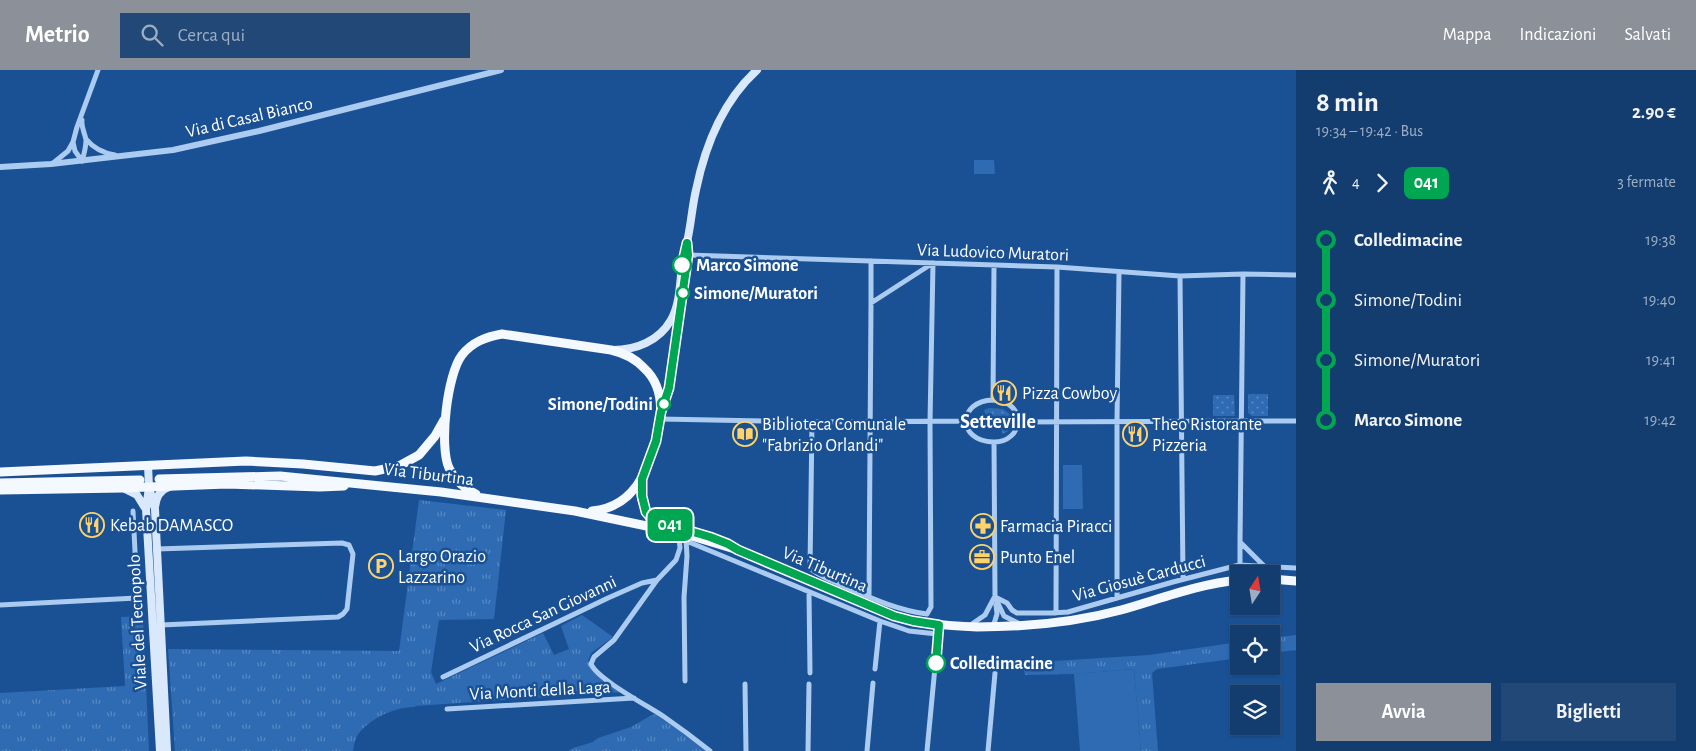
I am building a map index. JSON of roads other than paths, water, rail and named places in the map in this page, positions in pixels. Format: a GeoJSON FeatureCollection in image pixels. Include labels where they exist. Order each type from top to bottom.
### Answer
{"type":"FeatureCollection","features":[{"type":"Feature","properties":{"kind":"main road"},"geometry":{"type":"LineString","coordinates":[[611,350],[625,349],[644,344],[666,328],[675,310],[683,254],[687,243],[698,182],[713,135],[731,99],[757,70]]}},
{"type":"Feature","properties":{"kind":"main road"},"geometry":{"type":"LineString","coordinates":[[575,511],[600,510],[620,503],[634,490],[643,474],[656,441],[669,388],[688,255],[687,243]]}},
{"type":"Feature","properties":{"kind":"main road"},"geometry":{"type":"LineString","coordinates":[[484,498],[463,486],[453,475],[449,467],[445,450],[446,412],[455,366],[469,347],[490,336],[512,335],[621,352],[648,371],[654,379],[661,401],[661,415]]}},
{"type":"Feature","properties":{"kind":"main road","name":"Via Tiburtina"},"geometry":{"type":"LineString","coordinates":[[0,472],[246,461],[374,471],[386,470],[409,462],[418,455],[435,436],[442,425],[446,412]]}},
{"type":"Feature","properties":{"kind":"main road"},"geometry":{"type":"LineString","coordinates":[[148,465],[149,487]]}},
{"type":"Feature","properties":{"kind":"main road"},"geometry":{"type":"LineString","coordinates":[[643,474],[641,489],[644,505],[650,518],[710,537],[738,550]]}},
{"type":"Feature","properties":{"kind":"main road","name":"Via Tiburtina"},"geometry":{"type":"LineString","coordinates":[[159,479],[270,476],[366,484],[575,511],[738,550],[894,616],[938,630],[966,626],[1026,626],[1083,619],[1210,584],[1230,581]]}},
{"type":"Feature","properties":{"kind":"main road"},"geometry":{"type":"LineString","coordinates":[[0,483],[140,480]]}},
{"type":"Feature","properties":{"kind":"main road"},"geometry":{"type":"LineString","coordinates":[[0,490],[253,484],[326,487],[366,484]]}},
{"type":"Feature","properties":{"kind":"main road"},"geometry":{"type":"LineString","coordinates":[[155,508],[156,500],[160,494],[171,486]]}},
{"type":"Feature","properties":{"kind":"main road","name":"Viale del Tecnopolo"},"geometry":{"type":"LineString","coordinates":[[149,487],[155,508],[167,751]]}},
{"type":"Feature","properties":{"kind":"main road","name":"Viale del Tecnopolo"},"geometry":{"type":"LineString","coordinates":[[149,487],[146,510],[160,751]]}},
{"type":"Feature","properties":{"kind":"main road"},"geometry":{"type":"LineString","coordinates":[[123,488],[138,495],[146,510]]}},
{"type":"Feature","properties":{"kind":"main road"},"geometry":{"type":"LineString","coordinates":[[1280,580],[1296,581]]}},
{"type":"Feature","properties":{"kind":"street"},"geometry":{"type":"LineString","coordinates":[[52,164],[68,151],[73,142],[98,70]]}},
{"type":"Feature","properties":{"kind":"street","name":"Via di Casal Bianco"},"geometry":{"type":"LineString","coordinates":[[0,167],[52,164],[172,150],[259,131],[501,70]]}},
{"type":"Feature","properties":{"kind":"street"},"geometry":{"type":"LineString","coordinates":[[83,112],[82,127],[86,139],[92,146],[104,153],[126,156]]}},
{"type":"Feature","properties":{"kind":"street"},"geometry":{"type":"LineString","coordinates":[[82,161],[86,139]]}},
{"type":"Feature","properties":{"kind":"street"},"geometry":{"type":"LineString","coordinates":[[73,142],[75,151],[82,161]]}},
{"type":"Feature","properties":{"kind":"street","name":"Via Ludovico Muratori"},"geometry":{"type":"LineString","coordinates":[[688,255],[1058,267],[1180,276],[1296,275]]}},
{"type":"Feature","properties":{"kind":"street"},"geometry":{"type":"LineString","coordinates":[[869,597],[871,261]]}},
{"type":"Feature","properties":{"kind":"street"},"geometry":{"type":"LineString","coordinates":[[870,303],[933,263]]}},
{"type":"Feature","properties":{"kind":"street"},"geometry":{"type":"LineString","coordinates":[[812,422],[810,568],[823,577],[901,610],[927,614],[931,607],[930,422],[933,263]]}},
{"type":"Feature","properties":{"kind":"street"},"geometry":{"type":"LineString","coordinates":[[993,400],[994,265]]}},
{"type":"Feature","properties":{"kind":"street"},"geometry":{"type":"LineString","coordinates":[[1056,613],[1058,267]]}},
{"type":"Feature","properties":{"kind":"street"},"geometry":{"type":"LineString","coordinates":[[1117,598],[1119,273]]}},
{"type":"Feature","properties":{"kind":"street"},"geometry":{"type":"LineString","coordinates":[[1239,565],[1243,274]]}},
{"type":"Feature","properties":{"kind":"street"},"geometry":{"type":"LineString","coordinates":[[1180,276],[1183,579]]}},
{"type":"Feature","properties":{"kind":"street"},"geometry":{"type":"LineString","coordinates":[[993,400],[1004,401],[1011,405],[1017,413],[1018,422],[1015,431],[1009,438],[994,442],[974,436],[968,430],[966,421],[969,410],[974,405],[982,401],[993,400]]}},
{"type":"Feature","properties":{"kind":"street"},"geometry":{"type":"LineString","coordinates":[[661,415],[812,422],[966,421]]}},
{"type":"Feature","properties":{"kind":"street"},"geometry":{"type":"LineString","coordinates":[[1018,422],[1296,421]]}},
{"type":"Feature","properties":{"kind":"street"},"geometry":{"type":"LineString","coordinates":[[993,627],[997,614],[995,599],[994,442]]}},
{"type":"Feature","properties":{"kind":"street"},"geometry":{"type":"LineString","coordinates":[[133,512],[138,612]]}},
{"type":"Feature","properties":{"kind":"street"},"geometry":{"type":"LineString","coordinates":[[681,535],[678,556],[657,580],[614,640],[594,657],[591,663],[595,670],[663,716],[710,751]]}},
{"type":"Feature","properties":{"kind":"street"},"geometry":{"type":"LineString","coordinates":[[681,535],[809,592],[880,621],[909,631],[938,630],[927,751]]}},
{"type":"Feature","properties":{"kind":"street"},"geometry":{"type":"LineString","coordinates":[[681,535],[685,681]]}},
{"type":"Feature","properties":{"kind":"street"},"geometry":{"type":"LineString","coordinates":[[157,549],[342,542],[349,545],[354,554],[347,609],[338,617],[161,625]]}},
{"type":"Feature","properties":{"kind":"street"},"geometry":{"type":"LineString","coordinates":[[1240,542],[1262,565]]}},
{"type":"Feature","properties":{"kind":"street"},"geometry":{"type":"LineString","coordinates":[[135,550],[148,550]]}},
{"type":"Feature","properties":{"kind":"street","name":"Via Giosuè Carducci"},"geometry":{"type":"LineString","coordinates":[[995,599],[1007,603],[1017,613],[1073,611],[1230,567]]}},
{"type":"Feature","properties":{"kind":"street","name":"Via Giosuè Carducci"},"geometry":{"type":"LineString","coordinates":[[1280,567],[1296,568]]}},
{"type":"Feature","properties":{"kind":"street","name":"Via Rocca San Giovanni"},"geometry":{"type":"LineString","coordinates":[[443,677],[608,598],[657,580]]}},
{"type":"Feature","properties":{"kind":"street"},"geometry":{"type":"LineString","coordinates":[[809,592],[810,673]]}},
{"type":"Feature","properties":{"kind":"street"},"geometry":{"type":"LineString","coordinates":[[0,605],[137,598]]}},
{"type":"Feature","properties":{"kind":"street"},"geometry":{"type":"LineString","coordinates":[[966,626],[982,619],[995,599]]}},
{"type":"Feature","properties":{"kind":"street"},"geometry":{"type":"LineString","coordinates":[[995,599],[1006,617],[1026,626]]}},
{"type":"Feature","properties":{"kind":"street"},"geometry":{"type":"LineString","coordinates":[[988,612],[993,627]]}},
{"type":"Feature","properties":{"kind":"street"},"geometry":{"type":"LineString","coordinates":[[875,669],[880,621]]}},
{"type":"Feature","properties":{"kind":"street"},"geometry":{"type":"LineString","coordinates":[[988,751],[995,673]]}},
{"type":"Feature","properties":{"kind":"street"},"geometry":{"type":"LineString","coordinates":[[867,751],[873,683]]}},
{"type":"Feature","properties":{"kind":"street"},"geometry":{"type":"LineString","coordinates":[[745,684],[746,751]]}},
{"type":"Feature","properties":{"kind":"street"},"geometry":{"type":"LineString","coordinates":[[808,751],[809,684]]}},
{"type":"Feature","properties":{"kind":"street","name":"Via Monti della Laga"},"geometry":{"type":"LineString","coordinates":[[447,709],[634,698]]}},
{"type":"Feature","properties":{"kind":"place","name":"Marco Simone"},"geometry":{"type":"Point","coordinates":[682,265]}},
{"type":"Feature","properties":{"kind":"place","name":"Simone/Muratori"},"geometry":{"type":"Point","coordinates":[683,293]}},
{"type":"Feature","properties":{"kind":"place","name":"Pizza Cowboy"},"geometry":{"type":"Point","coordinates":[1004,393]}},
{"type":"Feature","properties":{"kind":"place","name":"Simone/Todini"},"geometry":{"type":"Point","coordinates":[664,404]}},
{"type":"Feature","properties":{"kind":"place","name":"Biblioteca Comunale \"Fabrizio Orlandi\""},"geometry":{"type":"Point","coordinates":[745,434]}},
{"type":"Feature","properties":{"kind":"place","name":"Theo Ristorante Pizzeria"},"geometry":{"type":"Point","coordinates":[1135,434]}},
{"type":"Feature","properties":{"kind":"place","name":"Kebab DAMASCO"},"geometry":{"type":"Point","coordinates":[92,525]}},
{"type":"Feature","properties":{"kind":"place","name":"Farmacia Piracci"},"geometry":{"type":"Point","coordinates":[983,526]}},
{"type":"Feature","properties":{"kind":"place","name":"Punto Enel"},"geometry":{"type":"Point","coordinates":[982,557]}},
{"type":"Feature","properties":{"kind":"place","name":"Largo Orazio Lazzarino"},"geometry":{"type":"Point","coordinates":[381,566]}},
{"type":"Feature","properties":{"kind":"place","name":"Colledimacine"},"geometry":{"type":"Point","coordinates":[936,663]}},
{"type":"Feature","properties":{"kind":"district","name":"Setteville"},"geometry":{"type":"Point","coordinates":[998,421]}}]}
